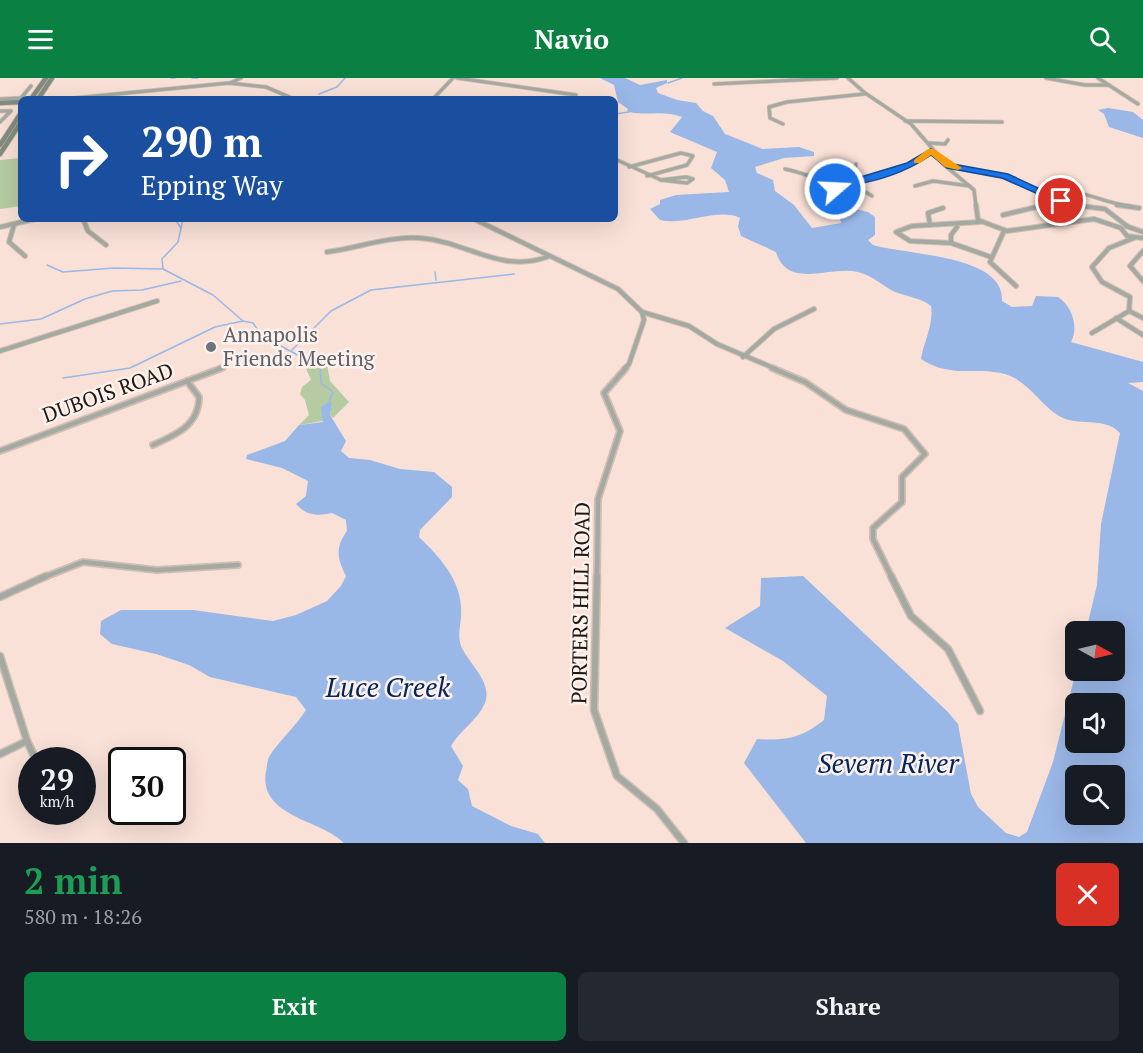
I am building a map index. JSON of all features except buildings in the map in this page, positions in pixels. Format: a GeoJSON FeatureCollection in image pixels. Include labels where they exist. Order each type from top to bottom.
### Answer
{"type":"FeatureCollection","features":[{"type":"Feature","properties":{"kind":"main road"},"geometry":{"type":"LineString","coordinates":[[33,96],[46,78]]}},
{"type":"Feature","properties":{"kind":"main road"},"geometry":{"type":"LineString","coordinates":[[40,96],[52,78]]}},
{"type":"Feature","properties":{"kind":"main road"},"geometry":{"type":"LineString","coordinates":[[0,102],[18,103]]}},
{"type":"Feature","properties":{"kind":"main road"},"geometry":{"type":"LineString","coordinates":[[0,154],[18,120]]}},
{"type":"Feature","properties":{"kind":"main road"},"geometry":{"type":"LineString","coordinates":[[0,143],[18,125]]}},
{"type":"Feature","properties":{"kind":"main road"},"geometry":{"type":"LineString","coordinates":[[0,130],[14,129]]}},
{"type":"Feature","properties":{"kind":"street"},"geometry":{"type":"LineString","coordinates":[[229,83],[241,78]]}},
{"type":"Feature","properties":{"kind":"street"},"geometry":{"type":"LineString","coordinates":[[436,96],[455,78],[576,95]]}},
{"type":"Feature","properties":{"kind":"street"},"geometry":{"type":"LineString","coordinates":[[714,84],[837,78]]}},
{"type":"Feature","properties":{"kind":"street"},"geometry":{"type":"LineString","coordinates":[[848,78],[864,94],[905,121],[929,143],[936,157],[972,187],[976,196],[975,209],[980,222]]}},
{"type":"Feature","properties":{"kind":"street"},"geometry":{"type":"LineString","coordinates":[[1046,78],[1068,83],[1109,85]]}},
{"type":"Feature","properties":{"kind":"street"},"geometry":{"type":"LineString","coordinates":[[1098,78],[1138,104]]}},
{"type":"Feature","properties":{"kind":"street"},"geometry":{"type":"LineString","coordinates":[[98,96],[229,83],[266,87],[287,96]]}},
{"type":"Feature","properties":{"kind":"street"},"geometry":{"type":"LineString","coordinates":[[23,96],[31,86]]}},
{"type":"Feature","properties":{"kind":"street"},"geometry":{"type":"LineString","coordinates":[[140,96],[141,92]]}},
{"type":"Feature","properties":{"kind":"street"},"geometry":{"type":"LineString","coordinates":[[783,124],[770,117],[769,107],[787,102],[864,94]]}},
{"type":"Feature","properties":{"kind":"street"},"geometry":{"type":"LineString","coordinates":[[0,102],[18,99]]}},
{"type":"Feature","properties":{"kind":"street"},"geometry":{"type":"LineString","coordinates":[[0,111],[11,111],[0,122]]}},
{"type":"Feature","properties":{"kind":"street"},"geometry":{"type":"LineString","coordinates":[[905,121],[1002,122]]}},
{"type":"Feature","properties":{"kind":"street"},"geometry":{"type":"LineString","coordinates":[[929,143],[945,144],[948,140]]}},
{"type":"Feature","properties":{"kind":"street"},"geometry":{"type":"LineString","coordinates":[[784,169],[838,183],[851,183],[910,165],[931,151]]}},
{"type":"Feature","properties":{"kind":"street"},"geometry":{"type":"LineString","coordinates":[[630,167],[681,153],[693,156],[691,163],[647,176]]}},
{"type":"Feature","properties":{"kind":"street"},"geometry":{"type":"LineString","coordinates":[[936,157],[950,166],[1004,176],[1074,205],[1110,210],[1127,226],[1143,232]]}},
{"type":"Feature","properties":{"kind":"street"},"geometry":{"type":"LineString","coordinates":[[618,161],[647,176],[661,180],[681,184],[692,182],[693,179],[686,177],[661,180]]}},
{"type":"Feature","properties":{"kind":"street"},"geometry":{"type":"LineString","coordinates":[[851,183],[856,164]]}},
{"type":"Feature","properties":{"kind":"street"},"geometry":{"type":"LineString","coordinates":[[833,170],[829,174],[838,183]]}},
{"type":"Feature","properties":{"kind":"street"},"geometry":{"type":"LineString","coordinates":[[821,179],[807,194],[812,200],[820,202],[826,200],[838,183]]}},
{"type":"Feature","properties":{"kind":"street"},"geometry":{"type":"LineString","coordinates":[[915,186],[934,181],[972,187]]}},
{"type":"Feature","properties":{"kind":"street"},"geometry":{"type":"LineString","coordinates":[[851,183],[872,196]]}},
{"type":"Feature","properties":{"kind":"street"},"geometry":{"type":"LineString","coordinates":[[1046,194],[1059,190],[1086,192],[1118,205],[1139,208]]}},
{"type":"Feature","properties":{"kind":"street"},"geometry":{"type":"LineString","coordinates":[[1003,215],[1061,201]]}},
{"type":"Feature","properties":{"kind":"street"},"geometry":{"type":"LineString","coordinates":[[820,202],[825,215]]}},
{"type":"Feature","properties":{"kind":"street"},"geometry":{"type":"LineString","coordinates":[[930,225],[927,213],[943,208]]}},
{"type":"Feature","properties":{"kind":"street"},"geometry":{"type":"LineString","coordinates":[[991,257],[951,243],[918,243],[898,235],[896,231],[905,226],[959,226],[980,222],[1004,231],[1034,231],[1092,219],[1121,228],[1127,226]]}},
{"type":"Feature","properties":{"kind":"street"},"geometry":{"type":"LineString","coordinates":[[0,227],[24,222]]}},
{"type":"Feature","properties":{"kind":"street"},"geometry":{"type":"LineString","coordinates":[[83,222],[98,241],[106,245]]}},
{"type":"Feature","properties":{"kind":"street"},"geometry":{"type":"LineString","coordinates":[[480,222],[618,289],[642,312],[689,326],[743,357],[805,382],[846,410],[904,429],[924,454],[904,472],[901,477],[902,502],[873,528],[873,539],[909,607],[911,616],[948,649],[980,711]]}},
{"type":"Feature","properties":{"kind":"street"},"geometry":{"type":"LineString","coordinates":[[14,225],[9,242],[26,256]]}},
{"type":"Feature","properties":{"kind":"street"},"geometry":{"type":"LineString","coordinates":[[951,243],[953,231],[959,226]]}},
{"type":"Feature","properties":{"kind":"street"},"geometry":{"type":"LineString","coordinates":[[1121,228],[1124,237]]}},
{"type":"Feature","properties":{"kind":"street"},"geometry":{"type":"LineString","coordinates":[[1004,231],[991,257],[991,263],[1016,286]]}},
{"type":"Feature","properties":{"kind":"street"},"geometry":{"type":"LineString","coordinates":[[327,252],[345,251],[391,239],[410,237],[443,242],[513,265],[533,264],[550,256]]}},
{"type":"Feature","properties":{"kind":"street"},"geometry":{"type":"LineString","coordinates":[[1129,310],[1130,297],[1102,282],[1092,267],[1104,252],[1124,237],[1142,238]]}},
{"type":"Feature","properties":{"kind":"street"},"geometry":{"type":"LineString","coordinates":[[1143,251],[1130,266],[1143,281]]}},
{"type":"Feature","properties":{"kind":"street"},"geometry":{"type":"LineString","coordinates":[[0,351],[157,301]]}},
{"type":"Feature","properties":{"kind":"street"},"geometry":{"type":"LineString","coordinates":[[743,357],[774,329],[814,309]]}},
{"type":"Feature","properties":{"kind":"street"},"geometry":{"type":"LineString","coordinates":[[1092,333],[1129,310]]}},
{"type":"Feature","properties":{"kind":"street"},"geometry":{"type":"LineString","coordinates":[[1129,310],[1143,318]]}},
{"type":"Feature","properties":{"kind":"street","name":"PORTERS HILL ROAD"},"geometry":{"type":"LineString","coordinates":[[642,312],[644,320],[629,364],[604,393],[620,431],[598,499],[594,710],[617,776],[657,809],[684,843]]}},
{"type":"Feature","properties":{"kind":"street"},"geometry":{"type":"LineString","coordinates":[[1116,318],[1143,335]]}},
{"type":"Feature","properties":{"kind":"street","name":"DUBOIS ROAD"},"geometry":{"type":"LineString","coordinates":[[0,451],[227,366]]}},
{"type":"Feature","properties":{"kind":"street"},"geometry":{"type":"LineString","coordinates":[[153,445],[185,429],[199,413],[199,397],[187,381]]}},
{"type":"Feature","properties":{"kind":"street"},"geometry":{"type":"LineString","coordinates":[[1,598],[38,579],[83,562],[157,570],[238,565]]}},
{"type":"Feature","properties":{"kind":"street"},"geometry":{"type":"LineString","coordinates":[[0,656],[30,747]]}},
{"type":"Feature","properties":{"kind":"street"},"geometry":{"type":"LineString","coordinates":[[0,754],[27,741]]}},
{"type":"Feature","properties":{"kind":"green space"},"geometry":{"type":"Polygon","coordinates":[[[18,158],[18,206],[0,209],[0,160],[18,158]]]}},
{"type":"Feature","properties":{"kind":"green space"},"geometry":{"type":"Polygon","coordinates":[[[326,359],[330,381],[349,402],[333,418],[330,415],[332,403],[323,421],[299,425],[309,415],[305,400],[300,394],[302,387],[311,380],[305,366],[326,359]]]}},
{"type":"Feature","properties":{"kind":"water","name":"Severn River"},"geometry":{"type":"Polygon","coordinates":[[[600,78],[625,78],[640,85],[667,80],[667,83],[656,88],[658,93],[677,100],[696,103],[703,111],[713,116],[725,134],[762,149],[799,147],[814,152],[814,156],[784,158],[755,167],[757,173],[773,180],[775,191],[794,205],[812,228],[841,223],[839,214],[847,207],[868,212],[875,217],[875,235],[868,240],[873,245],[971,265],[987,274],[999,286],[1002,301],[1012,307],[1032,306],[1036,296],[1058,297],[1073,317],[1074,330],[1071,342],[1143,362],[1143,382],[1128,383],[1143,391],[1143,843],[806,843],[744,763],[757,739],[793,737],[808,731],[824,720],[827,696],[783,661],[725,628],[760,606],[761,578],[803,576],[958,724],[971,794],[978,807],[1006,833],[1019,837],[1027,832],[1053,762],[1065,715],[1065,753],[1125,753],[1125,693],[1070,693],[1073,681],[1125,681],[1125,621],[1088,621],[1097,585],[1101,524],[1120,433],[1107,425],[1074,421],[1059,416],[1026,386],[1010,376],[990,371],[951,370],[932,365],[921,359],[930,326],[931,306],[893,291],[869,276],[852,271],[808,274],[789,270],[781,263],[776,252],[741,236],[738,226],[740,218],[731,215],[712,215],[680,221],[660,220],[650,209],[660,204],[660,200],[676,195],[729,192],[725,180],[711,168],[717,152],[670,132],[682,117],[668,114],[632,113],[618,102],[614,85],[600,78]]]}},
{"type":"Feature","properties":{"kind":"water"},"geometry":{"type":"Polygon","coordinates":[[[1108,108],[1133,112],[1143,120],[1143,138],[1109,127],[1104,114],[1098,110],[1108,108]]]}},
{"type":"Feature","properties":{"kind":"water","name":"Luce Creek"},"geometry":{"type":"Polygon","coordinates":[[[329,402],[332,403],[330,415],[346,441],[341,451],[349,458],[370,460],[400,469],[434,472],[452,487],[452,497],[420,530],[419,537],[435,553],[454,581],[461,602],[459,634],[461,646],[486,688],[487,695],[482,709],[451,746],[463,766],[458,780],[468,789],[472,806],[511,826],[538,834],[545,843],[344,843],[321,828],[281,808],[271,798],[266,786],[269,757],[306,710],[296,697],[210,677],[189,665],[156,654],[112,644],[100,634],[101,621],[121,610],[193,610],[273,621],[296,615],[327,601],[341,586],[346,576],[341,564],[339,548],[347,531],[346,520],[332,513],[316,515],[304,511],[296,504],[306,496],[308,481],[282,468],[246,459],[247,455],[285,441],[299,425],[323,422],[321,407],[329,402]]]}},
{"type":"Feature","properties":{"kind":"waterway"},"geometry":{"type":"LineString","coordinates":[[192,78],[198,78]]}},
{"type":"Feature","properties":{"kind":"waterway"},"geometry":{"type":"LineString","coordinates":[[319,94],[337,87],[345,78]]}},
{"type":"Feature","properties":{"kind":"waterway"},"geometry":{"type":"LineString","coordinates":[[668,83],[682,78]]}},
{"type":"Feature","properties":{"kind":"waterway"},"geometry":{"type":"LineString","coordinates":[[618,114],[629,112]]}},
{"type":"Feature","properties":{"kind":"waterway","name":"Luce Creek"},"geometry":{"type":"LineString","coordinates":[[177,222],[181,228]]}},
{"type":"Feature","properties":{"kind":"waterway","name":"Luce Creek"},"geometry":{"type":"LineString","coordinates":[[182,222],[178,242],[162,259],[163,269],[213,295],[243,321]]}},
{"type":"Feature","properties":{"kind":"waterway"},"geometry":{"type":"LineString","coordinates":[[47,265],[63,272],[114,268],[162,269]]}},
{"type":"Feature","properties":{"kind":"waterway"},"geometry":{"type":"LineString","coordinates":[[435,272],[436,280]]}},
{"type":"Feature","properties":{"kind":"waterway","name":"Luce Creek"},"geometry":{"type":"LineString","coordinates":[[292,350],[331,311],[371,290],[514,274]]}},
{"type":"Feature","properties":{"kind":"waterway","name":"Luce Creek"},"geometry":{"type":"LineString","coordinates":[[0,324],[41,319],[85,299],[112,291],[142,290],[181,281]]}},
{"type":"Feature","properties":{"kind":"waterway"},"geometry":{"type":"LineString","coordinates":[[63,378],[130,368],[215,327],[243,321]]}},
{"type":"Feature","properties":{"kind":"waterway","name":"Luce Creek"},"geometry":{"type":"LineString","coordinates":[[243,321],[253,323],[262,336],[320,367],[321,383],[333,392],[329,402]]}},
{"type":"Feature","properties":{"kind":"slow traffic"},"geometry":{"type":"LineString","coordinates":[[917,162],[931,151],[948,165],[958,168]]}},
{"type":"Feature","properties":{"kind":"place","name":"Annapolis Friends Meeting"},"geometry":{"type":"Point","coordinates":[211,347]}},
{"type":"Feature","properties":{"kind":"route"},"geometry":{"type":"LineString","coordinates":[[835,189],[838,183],[855,182],[899,170],[931,151],[950,166],[1004,176],[1061,201]]}}]}
